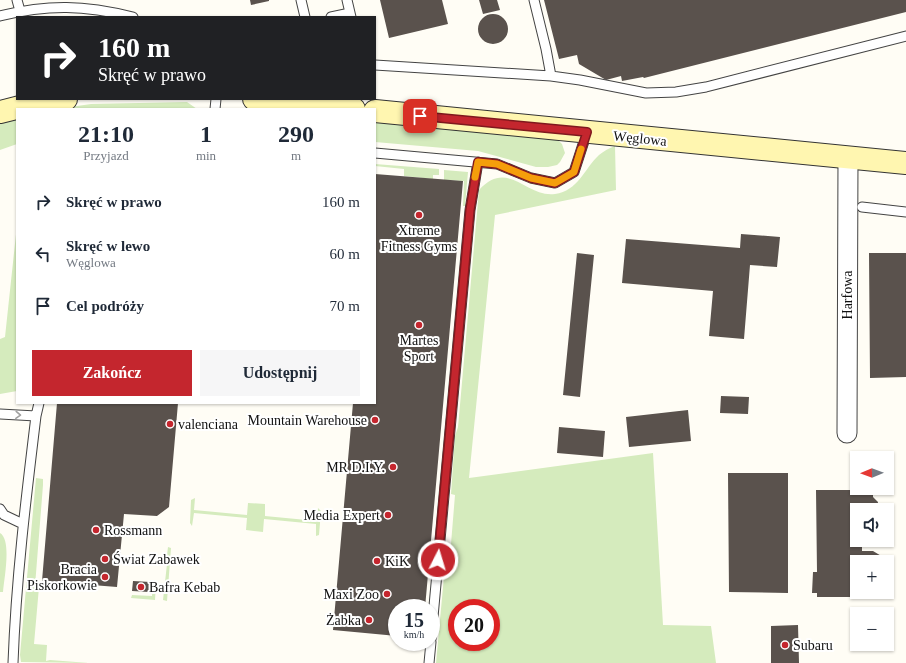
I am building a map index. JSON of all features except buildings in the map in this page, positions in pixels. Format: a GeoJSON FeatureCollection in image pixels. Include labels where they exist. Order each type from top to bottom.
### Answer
{"type":"FeatureCollection","features":[{"type":"Feature","properties":{"kind":"street"},"geometry":{"type":"LineString","coordinates":[[0,112],[28,105],[60,100]]}},
{"type":"Feature","properties":{"kind":"street"},"geometry":{"type":"LineString","coordinates":[[275,100],[317,102],[349,108]]}},
{"type":"Feature","properties":{"kind":"street","name":"Węglowa"},"geometry":{"type":"LineString","coordinates":[[376,111],[906,163]]}},
{"type":"Feature","properties":{"kind":"street","name":"Harfowa"},"geometry":{"type":"LineString","coordinates":[[847,433],[848,158]]}},
{"type":"Feature","properties":{"kind":"lane"},"geometry":{"type":"LineString","coordinates":[[17,0],[20,11]]}},
{"type":"Feature","properties":{"kind":"lane"},"geometry":{"type":"LineString","coordinates":[[301,0],[304,16]]}},
{"type":"Feature","properties":{"kind":"lane"},"geometry":{"type":"LineString","coordinates":[[341,16],[351,15],[347,0]]}},
{"type":"Feature","properties":{"kind":"lane"},"geometry":{"type":"LineString","coordinates":[[534,0],[551,76]]}},
{"type":"Feature","properties":{"kind":"lane"},"geometry":{"type":"LineString","coordinates":[[0,16],[20,11],[64,6],[106,11],[128,16]]}},
{"type":"Feature","properties":{"kind":"lane"},"geometry":{"type":"LineString","coordinates":[[376,65],[551,76],[646,93],[676,92],[706,87],[906,36]]}},
{"type":"Feature","properties":{"kind":"lane"},"geometry":{"type":"LineString","coordinates":[[376,153],[497,164],[531,178],[555,183],[574,172],[587,132]]}},
{"type":"Feature","properties":{"kind":"lane"},"geometry":{"type":"LineString","coordinates":[[435,599],[470,210],[478,162]]}},
{"type":"Feature","properties":{"kind":"lane"},"geometry":{"type":"LineString","coordinates":[[862,207],[906,212]]}},
{"type":"Feature","properties":{"kind":"lane"},"geometry":{"type":"LineString","coordinates":[[13,663],[15,615],[23,524],[39,404]]}},
{"type":"Feature","properties":{"kind":"lane"},"geometry":{"type":"LineString","coordinates":[[0,414],[36,416]]}},
{"type":"Feature","properties":{"kind":"lane"},"geometry":{"type":"LineString","coordinates":[[0,509],[4,515],[23,524]]}},
{"type":"Feature","properties":{"kind":"lane"},"geometry":{"type":"LineString","coordinates":[[429,663],[430,651]]}},
{"type":"Feature","properties":{"kind":"green space"},"geometry":{"type":"Polygon","coordinates":[[[187,102],[196,108],[63,108],[91,104],[187,102]]]}},
{"type":"Feature","properties":{"kind":"green space"},"geometry":{"type":"Polygon","coordinates":[[[16,117],[16,144],[0,150],[0,121],[16,117]]]}},
{"type":"Feature","properties":{"kind":"green space"},"geometry":{"type":"Polygon","coordinates":[[[376,120],[557,139],[562,144],[565,153],[557,165],[536,167],[478,151],[376,142],[376,120]]]}},
{"type":"Feature","properties":{"kind":"green space"},"geometry":{"type":"Polygon","coordinates":[[[615,146],[616,190],[495,215],[469,478],[653,453],[663,625],[711,626],[716,663],[436,663],[437,651],[440,651],[440,620],[447,544],[451,544],[455,495],[451,494],[455,436],[458,427],[479,190],[489,181],[499,178],[508,178],[535,191],[545,194],[563,192],[575,184],[599,155],[615,146]]]}},
{"type":"Feature","properties":{"kind":"green space"},"geometry":{"type":"Polygon","coordinates":[[[376,164],[439,169],[439,175],[433,175],[433,179],[404,176],[404,169],[376,166],[376,164]]]}},
{"type":"Feature","properties":{"kind":"green space"},"geometry":{"type":"Polygon","coordinates":[[[444,170],[468,172],[465,206],[463,206],[464,181],[444,180],[444,170]]]}},
{"type":"Feature","properties":{"kind":"green space"},"geometry":{"type":"Polygon","coordinates":[[[16,234],[16,391],[0,394],[0,339],[5,337],[16,234]]]}},
{"type":"Feature","properties":{"kind":"green space"},"geometry":{"type":"Polygon","coordinates":[[[36,478],[43,479],[43,485],[35,586],[39,587],[34,644],[47,645],[46,661],[89,663],[21,662],[20,655],[36,478]]]}},
{"type":"Feature","properties":{"kind":"green space"},"geometry":{"type":"Polygon","coordinates":[[[195,498],[194,510],[247,515],[248,503],[265,504],[265,516],[317,521],[318,508],[321,511],[319,535],[316,536],[316,524],[264,519],[263,532],[246,530],[247,518],[194,513],[192,526],[190,523],[191,500],[195,498]]]}},
{"type":"Feature","properties":{"kind":"green space"},"geometry":{"type":"Polygon","coordinates":[[[0,533],[4,537],[6,543],[6,569],[3,592],[0,592],[0,533]]]}},
{"type":"Feature","properties":{"kind":"green space"},"geometry":{"type":"Polygon","coordinates":[[[168,547],[171,548],[167,601],[163,600],[168,547]]]}},
{"type":"Feature","properties":{"kind":"green space"},"geometry":{"type":"Polygon","coordinates":[[[153,581],[156,582],[155,600],[131,598],[132,595],[152,596],[153,581]]]}},
{"type":"Feature","properties":{"kind":"slow traffic"},"geometry":{"type":"LineString","coordinates":[[475,177],[478,162],[497,164],[531,178],[555,183],[574,172],[581,149]]}},
{"type":"Feature","properties":{"kind":"place","name":"Xtreme Fitness Gyms"},"geometry":{"type":"Point","coordinates":[419,215]}},
{"type":"Feature","properties":{"kind":"place","name":"Martes Sport"},"geometry":{"type":"Point","coordinates":[419,325]}},
{"type":"Feature","properties":{"kind":"place","name":"Mountain Warehouse"},"geometry":{"type":"Point","coordinates":[375,420]}},
{"type":"Feature","properties":{"kind":"place","name":"valenciana"},"geometry":{"type":"Point","coordinates":[170,424]}},
{"type":"Feature","properties":{"kind":"place","name":"MR D.I.Y."},"geometry":{"type":"Point","coordinates":[393,467]}},
{"type":"Feature","properties":{"kind":"place","name":"Media Expert"},"geometry":{"type":"Point","coordinates":[388,515]}},
{"type":"Feature","properties":{"kind":"place","name":"Rossmann"},"geometry":{"type":"Point","coordinates":[96,530]}},
{"type":"Feature","properties":{"kind":"place","name":"Świat Zabawek"},"geometry":{"type":"Point","coordinates":[105,559]}},
{"type":"Feature","properties":{"kind":"place","name":"KiK"},"geometry":{"type":"Point","coordinates":[377,561]}},
{"type":"Feature","properties":{"kind":"place","name":"Bracia Piskorkowie"},"geometry":{"type":"Point","coordinates":[105,577]}},
{"type":"Feature","properties":{"kind":"place","name":"Bafra Kebab"},"geometry":{"type":"Point","coordinates":[141,587]}},
{"type":"Feature","properties":{"kind":"place","name":"Maxi Zoo"},"geometry":{"type":"Point","coordinates":[387,594]}},
{"type":"Feature","properties":{"kind":"place","name":"Żabka"},"geometry":{"type":"Point","coordinates":[369,620]}},
{"type":"Feature","properties":{"kind":"place","name":"Subaru"},"geometry":{"type":"Point","coordinates":[785,645]}},
{"type":"Feature","properties":{"kind":"route"},"geometry":{"type":"LineString","coordinates":[[420,116],[587,132],[574,172],[555,183],[531,178],[497,164],[478,162],[470,210],[438,560]]}}]}
